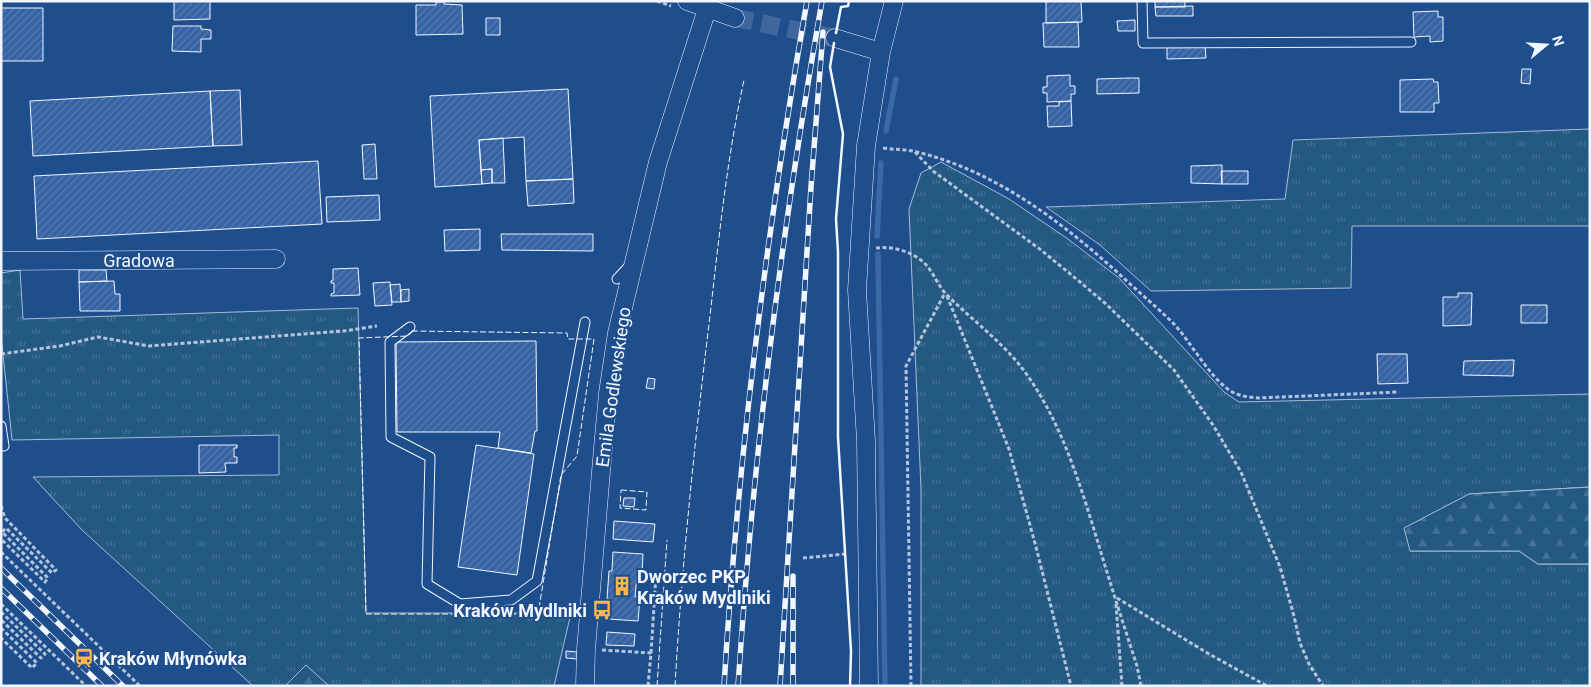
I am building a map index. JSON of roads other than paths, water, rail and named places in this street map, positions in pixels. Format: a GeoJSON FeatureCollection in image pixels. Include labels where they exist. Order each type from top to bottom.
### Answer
{"type":"FeatureCollection","features":[{"type":"Feature","properties":{"kind":"street"},"geometry":{"type":"LineString","coordinates":[[687,1],[735,18]]}},
{"type":"Feature","properties":{"kind":"street"},"geometry":{"type":"LineString","coordinates":[[869,686],[866,441],[857,290],[866,146],[881,52],[894,1]]}},
{"type":"Feature","properties":{"kind":"street","name":"Emila Godlewskiego"},"geometry":{"type":"LineString","coordinates":[[585,686],[586,648],[608,393],[617,333],[658,162],[707,9]]}},
{"type":"Feature","properties":{"kind":"street"},"geometry":{"type":"LineString","coordinates":[[835,38],[881,52]]}},
{"type":"Feature","properties":{"kind":"street","name":"Gradowa"},"geometry":{"type":"LineString","coordinates":[[1,261],[276,260]]}},
{"type":"Feature","properties":{"kind":"lane"},"geometry":{"type":"LineString","coordinates":[[1142,1],[1143,43],[1411,42]]}},
{"type":"Feature","properties":{"kind":"lane"},"geometry":{"type":"LineString","coordinates":[[617,279],[633,262]]}},
{"type":"Feature","properties":{"kind":"lane"},"geometry":{"type":"LineString","coordinates":[[410,327],[390,342],[391,437],[430,457],[427,584],[460,604],[511,600],[537,581],[585,322]]}},
{"type":"Feature","properties":{"kind":"lane"},"geometry":{"type":"LineString","coordinates":[[1,426],[4,446]]}},
{"type":"Feature","properties":{"kind":"waterway"},"geometry":{"type":"LineString","coordinates":[[886,131],[896,79]]}},
{"type":"Feature","properties":{"kind":"waterway"},"geometry":{"type":"LineString","coordinates":[[877,236],[881,163]]}},
{"type":"Feature","properties":{"kind":"waterway"},"geometry":{"type":"LineString","coordinates":[[878,254],[885,686]]}},
{"type":"Feature","properties":{"kind":"tunnel"},"geometry":{"type":"LineString","coordinates":[[735,18],[835,38]]}},
{"type":"Feature","properties":{"kind":"railway"},"geometry":{"type":"LineString","coordinates":[[724,686],[737,514],[756,342],[779,171],[807,1]]}},
{"type":"Feature","properties":{"kind":"railway"},"geometry":{"type":"LineString","coordinates":[[738,686],[752,514],[771,342],[794,171],[822,1]]}},
{"type":"Feature","properties":{"kind":"railway"},"geometry":{"type":"LineString","coordinates":[[780,686],[811,187],[823,32]]}},
{"type":"Feature","properties":{"kind":"railway"},"geometry":{"type":"LineString","coordinates":[[1,568],[123,686]]}},
{"type":"Feature","properties":{"kind":"railway"},"geometry":{"type":"LineString","coordinates":[[793,576],[793,686]]}},
{"type":"Feature","properties":{"kind":"railway"},"geometry":{"type":"LineString","coordinates":[[1,588],[102,686]]}},
{"type":"Feature","properties":{"kind":"place","name":"Dworzec PKP Kraków Mydlniki"},"geometry":{"type":"Point","coordinates":[622,586]}},
{"type":"Feature","properties":{"kind":"place","name":"Kraków Mydlniki"},"geometry":{"type":"Point","coordinates":[602,610]}},
{"type":"Feature","properties":{"kind":"place","name":"Kraków Młynówka"},"geometry":{"type":"Point","coordinates":[84,658]}}]}
